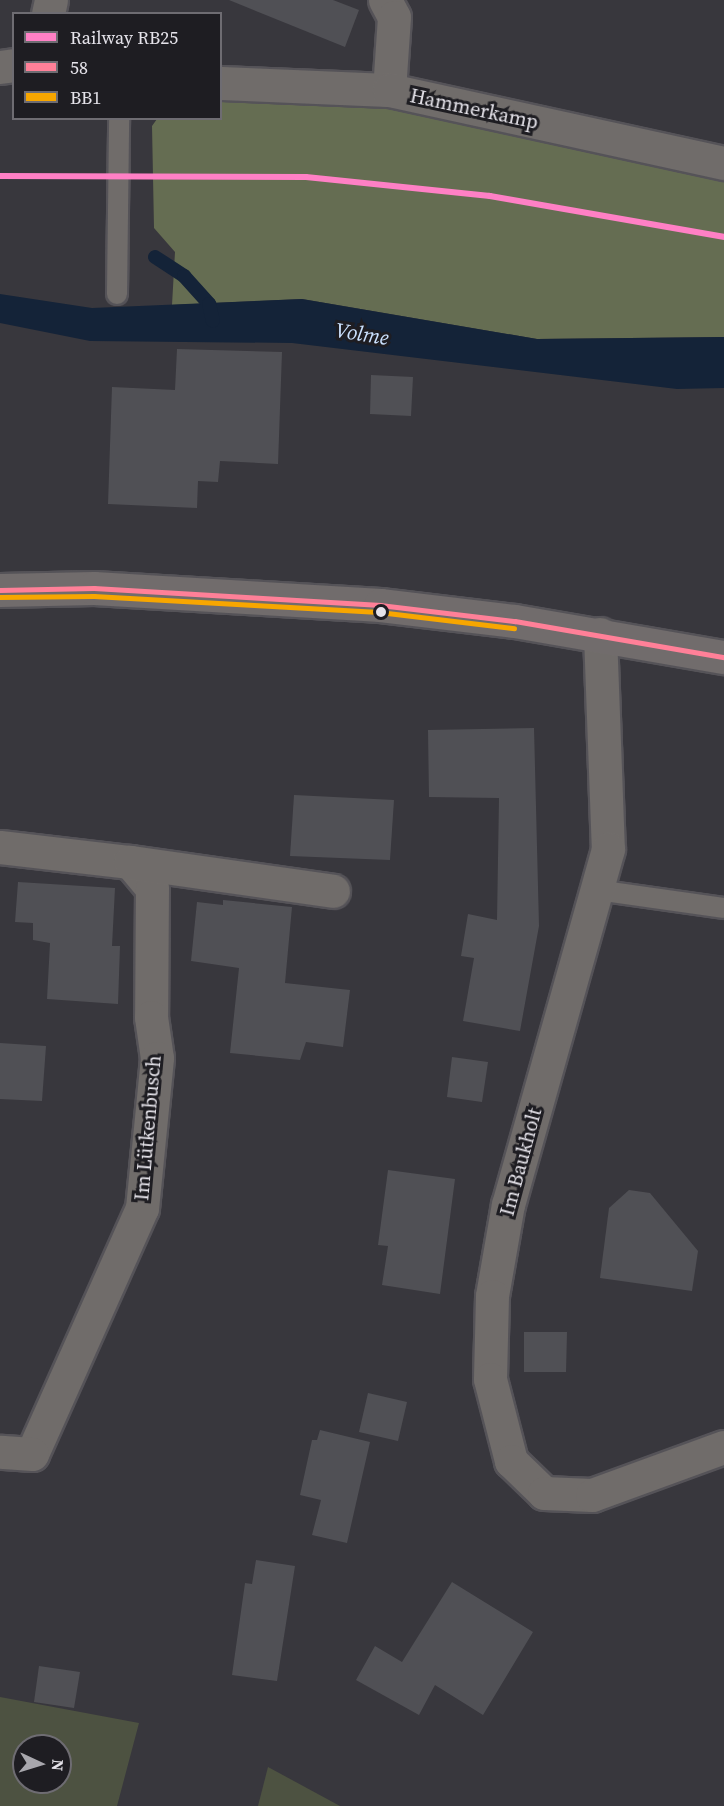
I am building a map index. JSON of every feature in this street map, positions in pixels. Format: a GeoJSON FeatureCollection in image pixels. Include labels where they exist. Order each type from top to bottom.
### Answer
{"type":"FeatureCollection","features":[{"type":"Feature","properties":{"kind":"main road"},"geometry":{"type":"LineString","coordinates":[[0,590],[94,588],[380,605],[600,634],[724,657]]}},
{"type":"Feature","properties":{"kind":"street"},"geometry":{"type":"LineString","coordinates":[[385,0],[394,17],[389,90]]}},
{"type":"Feature","properties":{"kind":"street","name":"Hammerkamp"},"geometry":{"type":"LineString","coordinates":[[222,82],[389,90],[724,163]]}},
{"type":"Feature","properties":{"kind":"street","name":"Im Baukholt"},"geometry":{"type":"LineString","coordinates":[[600,634],[608,849],[507,1204],[492,1296],[490,1379],[511,1461],[544,1493],[592,1495],[724,1447]]}},
{"type":"Feature","properties":{"kind":"street"},"geometry":{"type":"LineString","coordinates":[[0,847],[130,862],[333,891]]}},
{"type":"Feature","properties":{"kind":"street","name":"Im Lütkenbusch"},"geometry":{"type":"LineString","coordinates":[[0,1452],[32,1454],[142,1208],[157,1058],[151,1017],[152,888],[130,862]]}},
{"type":"Feature","properties":{"kind":"lane"},"geometry":{"type":"LineString","coordinates":[[117,294],[119,120]]}},
{"type":"Feature","properties":{"kind":"lane"},"geometry":{"type":"LineString","coordinates":[[597,890],[724,908]]}},
{"type":"Feature","properties":{"kind":"green space"},"geometry":{"type":"Polygon","coordinates":[[[222,93],[361,103],[724,181],[724,337],[537,339],[302,299],[172,305],[175,252],[154,228],[152,126],[156,120],[222,120],[222,93]]]}},
{"type":"Feature","properties":{"kind":"green space"},"geometry":{"type":"Polygon","coordinates":[[[0,1697],[139,1723],[117,1806],[0,1806],[0,1697]]]}},
{"type":"Feature","properties":{"kind":"green space"},"geometry":{"type":"Polygon","coordinates":[[[268,1767],[340,1806],[258,1806],[268,1767]]]}},
{"type":"Feature","properties":{"kind":"water","name":"Volme"},"geometry":{"type":"Polygon","coordinates":[[[0,294],[92,308],[302,299],[537,339],[724,337],[724,388],[677,389],[292,343],[90,341],[0,323],[0,294]]]}},
{"type":"Feature","properties":{"kind":"building"},"geometry":{"type":"Polygon","coordinates":[[[229,0],[333,0],[359,10],[345,47],[229,0]]]}},
{"type":"Feature","properties":{"kind":"building"},"geometry":{"type":"Polygon","coordinates":[[[177,349],[282,352],[278,464],[220,461],[218,482],[198,481],[197,508],[108,504],[112,387],[175,390],[177,349]]]}},
{"type":"Feature","properties":{"kind":"building"},"geometry":{"type":"Polygon","coordinates":[[[371,375],[413,377],[411,416],[370,414],[371,375]]]}},
{"type":"Feature","properties":{"kind":"building"},"geometry":{"type":"Polygon","coordinates":[[[534,728],[539,926],[520,1031],[463,1021],[474,958],[461,956],[468,914],[497,920],[499,798],[429,797],[428,730],[534,728]]]}},
{"type":"Feature","properties":{"kind":"building"},"geometry":{"type":"Polygon","coordinates":[[[294,795],[394,800],[390,860],[290,856],[294,795]]]}},
{"type":"Feature","properties":{"kind":"building"},"geometry":{"type":"Polygon","coordinates":[[[18,882],[115,888],[112,946],[120,946],[118,1004],[47,999],[50,943],[33,940],[33,923],[15,922],[18,882]]]}},
{"type":"Feature","properties":{"kind":"building"},"geometry":{"type":"Polygon","coordinates":[[[223,900],[292,907],[285,983],[350,990],[343,1047],[306,1042],[300,1060],[230,1053],[239,968],[191,961],[197,902],[223,905],[223,900]]]}},
{"type":"Feature","properties":{"kind":"building"},"geometry":{"type":"Polygon","coordinates":[[[0,1043],[46,1046],[42,1101],[0,1099],[0,1043]]]}},
{"type":"Feature","properties":{"kind":"building"},"geometry":{"type":"Polygon","coordinates":[[[452,1057],[488,1062],[482,1102],[447,1097],[452,1057]]]}},
{"type":"Feature","properties":{"kind":"building"},"geometry":{"type":"Polygon","coordinates":[[[388,1170],[455,1179],[440,1294],[382,1285],[388,1246],[378,1245],[388,1170]]]}},
{"type":"Feature","properties":{"kind":"building"},"geometry":{"type":"Polygon","coordinates":[[[629,1190],[650,1193],[698,1251],[692,1291],[600,1278],[609,1208],[629,1190]]]}},
{"type":"Feature","properties":{"kind":"building"},"geometry":{"type":"Polygon","coordinates":[[[524,1332],[567,1332],[566,1372],[524,1372],[524,1332]]]}},
{"type":"Feature","properties":{"kind":"building"},"geometry":{"type":"Polygon","coordinates":[[[368,1393],[407,1402],[398,1441],[359,1432],[368,1393]]]}},
{"type":"Feature","properties":{"kind":"building"},"geometry":{"type":"Polygon","coordinates":[[[320,1430],[370,1442],[347,1543],[312,1535],[321,1500],[300,1495],[312,1440],[317,1440],[320,1430]]]}},
{"type":"Feature","properties":{"kind":"building"},"geometry":{"type":"Polygon","coordinates":[[[256,1560],[295,1566],[277,1681],[232,1675],[245,1583],[252,1584],[256,1560]]]}},
{"type":"Feature","properties":{"kind":"building"},"geometry":{"type":"Polygon","coordinates":[[[452,1582],[533,1632],[483,1715],[435,1685],[419,1715],[356,1680],[375,1646],[402,1662],[452,1582]]]}},
{"type":"Feature","properties":{"kind":"building"},"geometry":{"type":"Polygon","coordinates":[[[39,1666],[80,1672],[74,1708],[34,1702],[39,1666]]]}},
{"type":"Feature","properties":{"kind":"waterway"},"geometry":{"type":"LineString","coordinates":[[155,257],[184,276],[209,304],[213,321]]}},
{"type":"Feature","properties":{"kind":"rail line","name":"RB25"},"geometry":{"type":"LineString","coordinates":[[0,176],[306,177],[490,196],[724,237]]}},
{"type":"Feature","properties":{"kind":"transit line","name":"58"},"geometry":{"type":"LineString","coordinates":[[0,590],[94,588],[380,605],[515,621],[724,657]]}},
{"type":"Feature","properties":{"kind":"transit line","name":"BB1"},"geometry":{"type":"LineString","coordinates":[[0,597],[94,596],[379,612],[514,628]]}}]}
